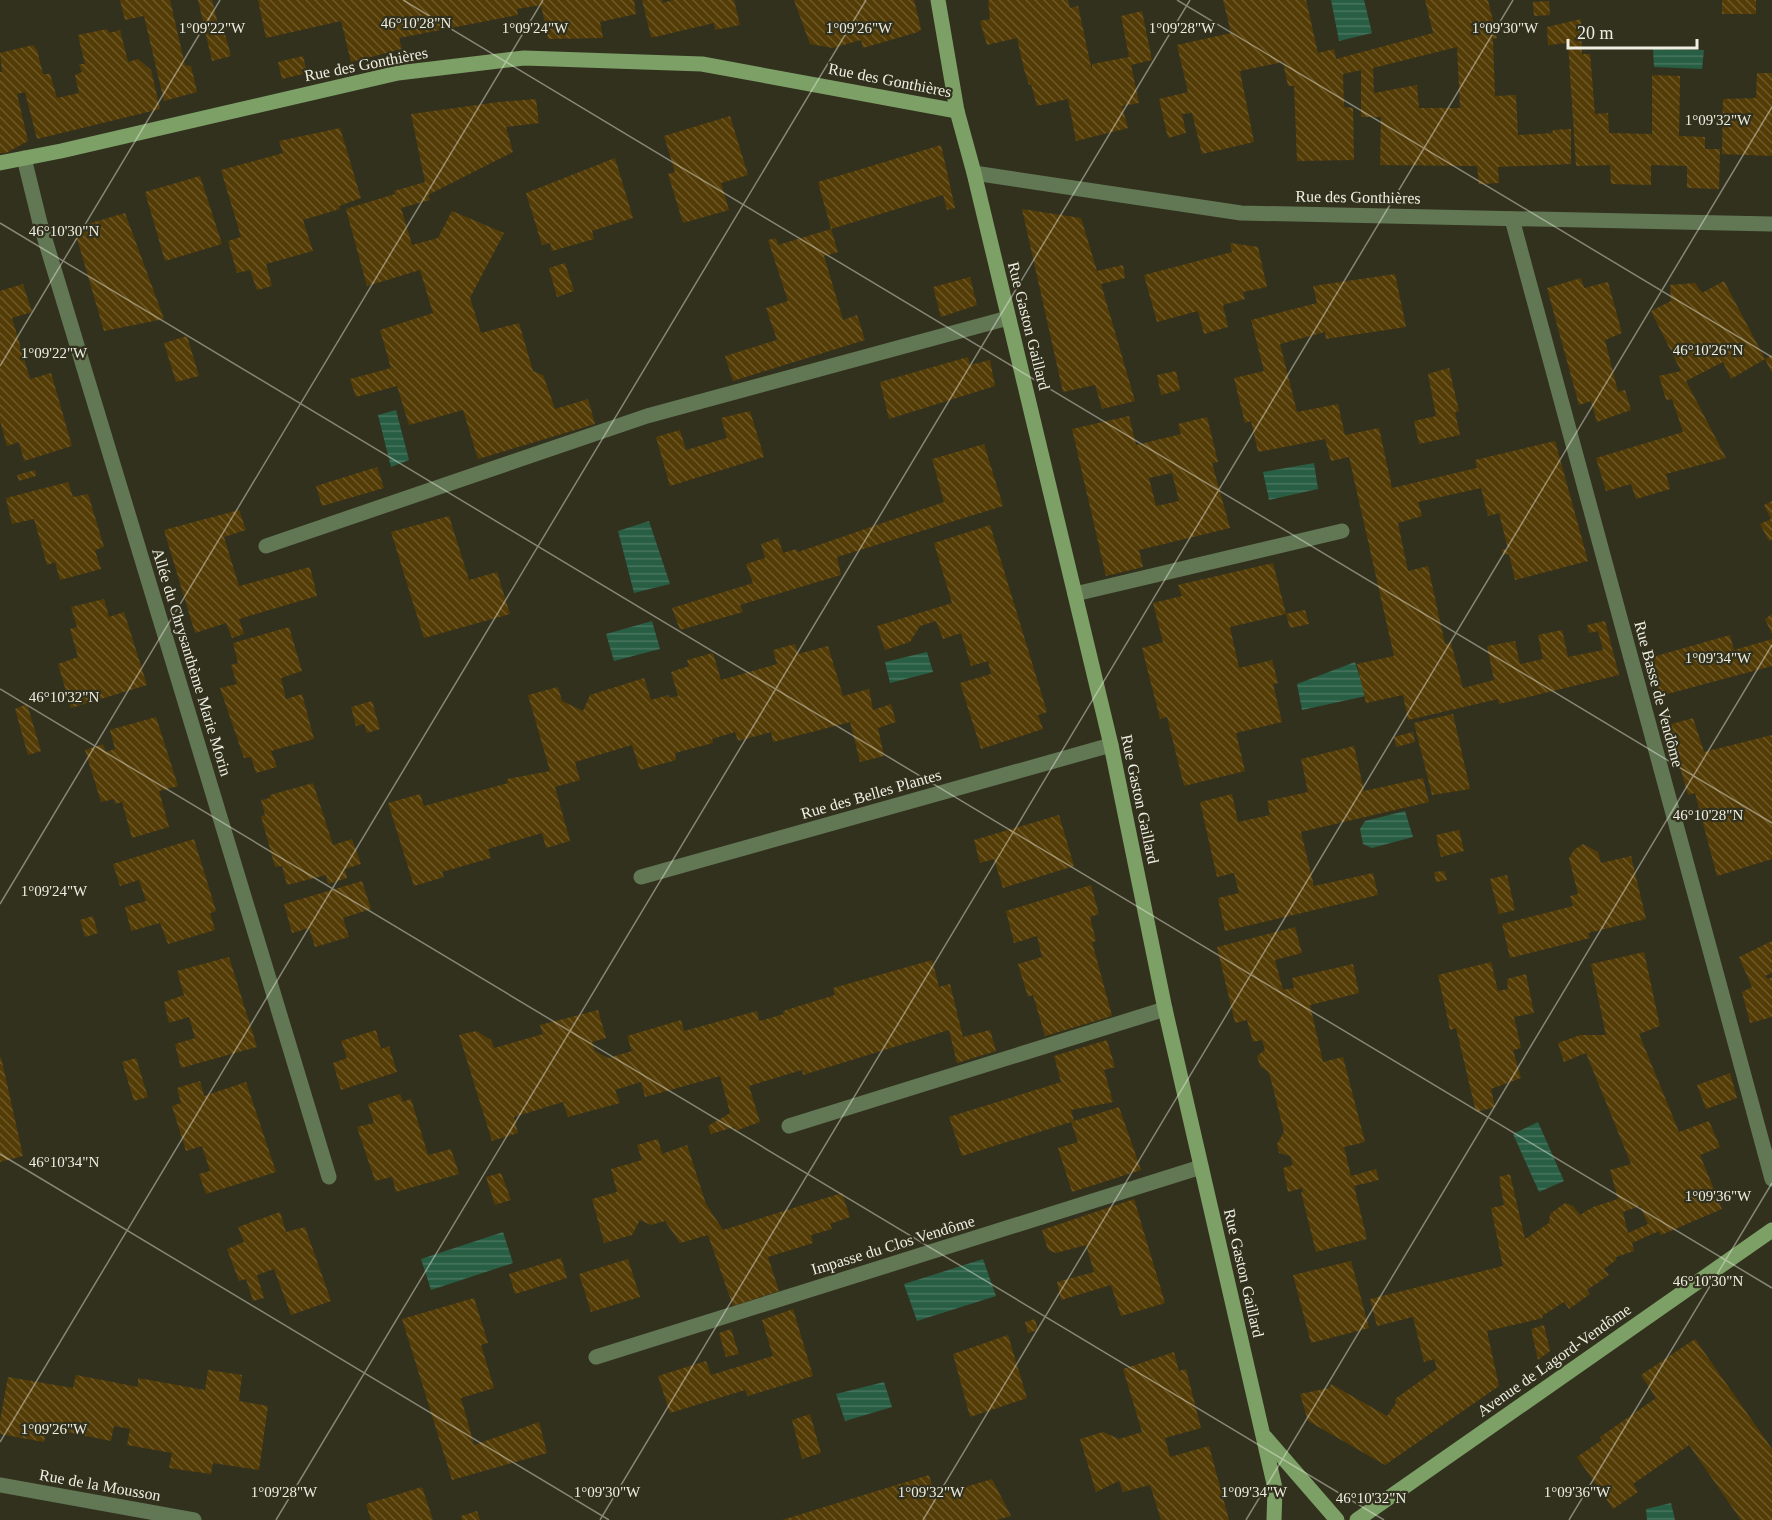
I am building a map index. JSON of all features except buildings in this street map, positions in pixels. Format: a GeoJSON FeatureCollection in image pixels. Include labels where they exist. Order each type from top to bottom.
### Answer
{"type":"FeatureCollection","features":[{"type":"Feature","properties":{"kind":"street"},"geometry":{"type":"LineString","coordinates":[[938,0],[957,111]]}},
{"type":"Feature","properties":{"kind":"street","name":"Rue des Gonthières"},"geometry":{"type":"LineString","coordinates":[[0,164],[398,73],[524,58],[702,64],[957,111],[974,173],[1241,213],[1772,224]]}},
{"type":"Feature","properties":{"kind":"street","name":"Allée du Chrysanthème Marie Morin"},"geometry":{"type":"LineString","coordinates":[[24,158],[40,223],[329,1177]]}},
{"type":"Feature","properties":{"kind":"street","name":"Rue Gaston Gaillard"},"geometry":{"type":"LineString","coordinates":[[974,173],[1110,745],[1165,1009],[1275,1488],[1274,1520]]}},
{"type":"Feature","properties":{"kind":"street","name":"Rue Basse de Vendôme"},"geometry":{"type":"LineString","coordinates":[[1512,219],[1772,1179]]}},
{"type":"Feature","properties":{"kind":"street"},"geometry":{"type":"LineString","coordinates":[[266,546],[648,416],[1008,318]]}},
{"type":"Feature","properties":{"kind":"street"},"geometry":{"type":"LineString","coordinates":[[1075,594],[1342,531]]}},
{"type":"Feature","properties":{"kind":"street","name":"Rue des Belles Plantes"},"geometry":{"type":"LineString","coordinates":[[641,877],[1110,745]]}},
{"type":"Feature","properties":{"kind":"street"},"geometry":{"type":"LineString","coordinates":[[789,1126],[1165,1009]]}},
{"type":"Feature","properties":{"kind":"street","name":"Impasse du Clos Vendôme"},"geometry":{"type":"LineString","coordinates":[[596,1357],[1201,1167]]}},
{"type":"Feature","properties":{"kind":"street","name":"Avenue de Lagord-Vendôme"},"geometry":{"type":"LineString","coordinates":[[1357,1520],[1772,1230]]}},
{"type":"Feature","properties":{"kind":"street","name":"Rue Gaston Gaillard"},"geometry":{"type":"LineString","coordinates":[[1263,1434],[1337,1520]]}},
{"type":"Feature","properties":{"kind":"street","name":"Rue de la Mousson"},"geometry":{"type":"LineString","coordinates":[[0,1485],[194,1520]]}},
{"type":"Feature","properties":{"kind":"shaded area"},"geometry":{"type":"Polygon","coordinates":[[[1331,0],[1364,0],[1372,33],[1339,41],[1331,0]]]}},
{"type":"Feature","properties":{"kind":"shaded area"},"geometry":{"type":"Polygon","coordinates":[[[1653,49],[1704,50],[1702,69],[1654,67],[1653,49]]]}},
{"type":"Feature","properties":{"kind":"shaded area"},"geometry":{"type":"Polygon","coordinates":[[[396,410],[409,460],[391,467],[378,415],[396,410]]]}},
{"type":"Feature","properties":{"kind":"shaded area"},"geometry":{"type":"Polygon","coordinates":[[[1314,463],[1318,489],[1269,500],[1263,472],[1314,463]]]}},
{"type":"Feature","properties":{"kind":"shaded area"},"geometry":{"type":"Polygon","coordinates":[[[649,521],[670,584],[634,593],[618,531],[649,521]]]}},
{"type":"Feature","properties":{"kind":"shaded area"},"geometry":{"type":"Polygon","coordinates":[[[652,621],[660,649],[614,661],[606,634],[652,621]]]}},
{"type":"Feature","properties":{"kind":"shaded area"},"geometry":{"type":"Polygon","coordinates":[[[927,652],[933,672],[890,683],[885,662],[927,652]]]}},
{"type":"Feature","properties":{"kind":"shaded area"},"geometry":{"type":"Polygon","coordinates":[[[1355,662],[1366,696],[1302,710],[1297,684],[1355,662]]]}},
{"type":"Feature","properties":{"kind":"shaded area"},"geometry":{"type":"Polygon","coordinates":[[[1405,811],[1413,837],[1372,848],[1363,844],[1360,829],[1365,821],[1405,811]]]}},
{"type":"Feature","properties":{"kind":"shaded area"},"geometry":{"type":"Polygon","coordinates":[[[1538,1122],[1564,1181],[1539,1192],[1513,1134],[1538,1122]]]}},
{"type":"Feature","properties":{"kind":"shaded area"},"geometry":{"type":"Polygon","coordinates":[[[503,1232],[513,1263],[431,1290],[421,1259],[503,1232]]]}},
{"type":"Feature","properties":{"kind":"shaded area"},"geometry":{"type":"Polygon","coordinates":[[[983,1259],[996,1296],[917,1321],[904,1284],[983,1259]]]}},
{"type":"Feature","properties":{"kind":"shaded area"},"geometry":{"type":"Polygon","coordinates":[[[884,1382],[892,1407],[845,1421],[836,1394],[884,1382]]]}},
{"type":"Feature","properties":{"kind":"shaded area"},"geometry":{"type":"Polygon","coordinates":[[[1671,1503],[1675,1520],[1647,1520],[1646,1509],[1671,1503]]]}}]}
